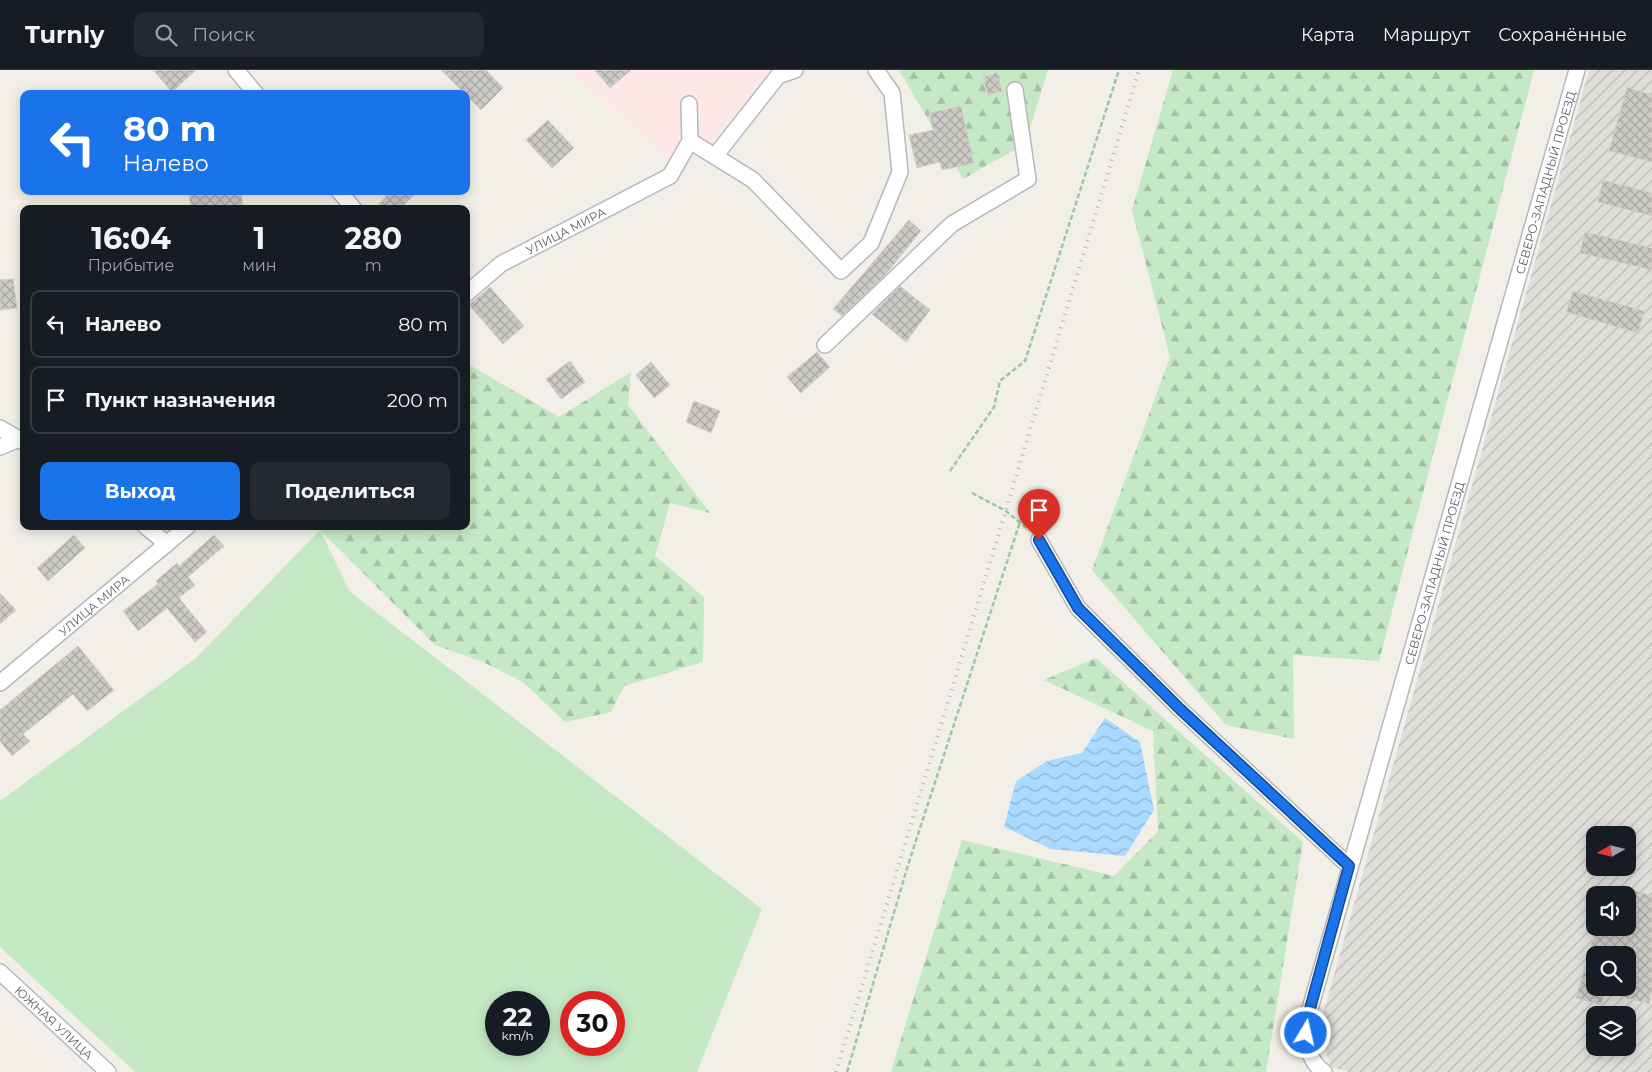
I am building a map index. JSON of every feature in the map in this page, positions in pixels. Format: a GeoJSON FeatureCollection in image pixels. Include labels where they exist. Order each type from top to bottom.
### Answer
{"type":"FeatureCollection","features":[{"type":"Feature","properties":{"kind":"street"},"geometry":{"type":"LineString","coordinates":[[236,70],[253,90]]}},
{"type":"Feature","properties":{"kind":"street"},"geometry":{"type":"LineString","coordinates":[[715,156],[778,76],[795,70]]}},
{"type":"Feature","properties":{"kind":"street"},"geometry":{"type":"LineString","coordinates":[[689,104],[690,141],[754,180],[841,271],[871,243],[900,172],[892,93],[876,70]]}},
{"type":"Feature","properties":{"kind":"street","name":"СЕВЕРО-ЗАПАДНЫЙ ПРОЕЗД"},"geometry":{"type":"LineString","coordinates":[[1324,1072],[1315,1063],[1308,1046],[1308,1016],[1349,866],[1577,70]]}},
{"type":"Feature","properties":{"kind":"street"},"geometry":{"type":"LineString","coordinates":[[825,345],[952,224],[1028,179],[1015,90]]}},
{"type":"Feature","properties":{"kind":"street","name":"УЛИЦА МИРА"},"geometry":{"type":"LineString","coordinates":[[470,291],[501,264],[670,176],[690,141]]}},
{"type":"Feature","properties":{"kind":"street"},"geometry":{"type":"LineString","coordinates":[[342,195],[351,205]]}},
{"type":"Feature","properties":{"kind":"street"},"geometry":{"type":"LineString","coordinates":[[0,428],[20,439]]}},
{"type":"Feature","properties":{"kind":"street"},"geometry":{"type":"LineString","coordinates":[[0,447],[20,441]]}},
{"type":"Feature","properties":{"kind":"street"},"geometry":{"type":"LineString","coordinates":[[150,530],[167,544]]}},
{"type":"Feature","properties":{"kind":"street","name":"УЛИЦА МИРА"},"geometry":{"type":"LineString","coordinates":[[0,683],[183,530]]}},
{"type":"Feature","properties":{"kind":"street"},"geometry":{"type":"LineString","coordinates":[[1039,540],[1078,608],[1180,709],[1349,866]]}},
{"type":"Feature","properties":{"kind":"street","name":"ЮЖНАЯ УЛИЦА"},"geometry":{"type":"LineString","coordinates":[[0,972],[108,1072]]}},
{"type":"Feature","properties":{"kind":"path"},"geometry":{"type":"LineString","coordinates":[[950,471],[994,407],[1000,381],[1025,361],[1119,70]]}},
{"type":"Feature","properties":{"kind":"path"},"geometry":{"type":"LineString","coordinates":[[972,493],[1020,522],[1039,540]]}},
{"type":"Feature","properties":{"kind":"path"},"geometry":{"type":"LineString","coordinates":[[847,1072],[908,865],[1020,522]]}},
{"type":"Feature","properties":{"kind":"shaded area"},"geometry":{"type":"Polygon","coordinates":[[[570,70],[769,70],[683,175],[570,70]]]}},
{"type":"Feature","properties":{"kind":"shaded area"},"geometry":{"type":"Polygon","coordinates":[[[1589,70],[1652,70],[1652,1072],[1350,1072],[1331,1067],[1318,1032],[1589,70]]]}},
{"type":"Feature","properties":{"kind":"green space"},"geometry":{"type":"Polygon","coordinates":[[[899,70],[1048,70],[1025,144],[963,179],[899,70]]]}},
{"type":"Feature","properties":{"kind":"green space"},"geometry":{"type":"Polygon","coordinates":[[[1173,70],[1534,70],[1379,661],[1293,655],[1294,739],[1226,725],[1092,570],[1170,357],[1132,210],[1173,70]]]}},
{"type":"Feature","properties":{"kind":"green space"},"geometry":{"type":"Polygon","coordinates":[[[470,365],[559,417],[631,372],[628,405],[710,513],[670,503],[655,556],[704,597],[703,662],[624,686],[611,712],[565,722],[523,682],[483,662],[435,645],[320,530],[470,530],[470,365]]]}},
{"type":"Feature","properties":{"kind":"green space"},"geometry":{"type":"Polygon","coordinates":[[[320,530],[350,592],[762,909],[697,1072],[135,1072],[0,947],[0,801],[196,658],[320,530]]]}},
{"type":"Feature","properties":{"kind":"green space"},"geometry":{"type":"Polygon","coordinates":[[[1096,658],[1303,842],[1266,1072],[891,1072],[962,840],[1114,876],[1158,831],[1153,731],[1044,680],[1096,658]]]}},
{"type":"Feature","properties":{"kind":"water"},"geometry":{"type":"Polygon","coordinates":[[[1105,718],[1140,742],[1154,810],[1125,856],[1051,849],[1004,827],[1016,781],[1047,761],[1082,753],[1105,718]]]}},
{"type":"Feature","properties":{"kind":"building"},"geometry":{"type":"Polygon","coordinates":[[[153,70],[196,70],[174,90],[170,90],[153,70]]]}},
{"type":"Feature","properties":{"kind":"building"},"geometry":{"type":"Polygon","coordinates":[[[441,70],[486,70],[503,88],[481,110],[470,99],[470,90],[461,90],[441,70]]]}},
{"type":"Feature","properties":{"kind":"building"},"geometry":{"type":"Polygon","coordinates":[[[595,70],[631,70],[610,88],[595,70]]]}},
{"type":"Feature","properties":{"kind":"building"},"geometry":{"type":"Polygon","coordinates":[[[997,73],[1002,91],[988,95],[983,77],[997,73]]]}},
{"type":"Feature","properties":{"kind":"building"},"geometry":{"type":"Polygon","coordinates":[[[1627,87],[1652,95],[1652,162],[1609,151],[1627,87]]]}},
{"type":"Feature","properties":{"kind":"building"},"geometry":{"type":"Polygon","coordinates":[[[961,106],[974,163],[942,170],[940,162],[917,168],[909,135],[933,130],[929,113],[961,106]]]}},
{"type":"Feature","properties":{"kind":"building"},"geometry":{"type":"Polygon","coordinates":[[[548,120],[574,148],[552,168],[526,140],[548,120]]]}},
{"type":"Feature","properties":{"kind":"building"},"geometry":{"type":"Polygon","coordinates":[[[1603,180],[1652,193],[1652,216],[1598,202],[1603,180]]]}},
{"type":"Feature","properties":{"kind":"building"},"geometry":{"type":"Polygon","coordinates":[[[189,195],[241,195],[243,205],[190,205],[189,195]]]}},
{"type":"Feature","properties":{"kind":"building"},"geometry":{"type":"Polygon","coordinates":[[[387,195],[414,195],[404,205],[378,205],[387,195]]]}},
{"type":"Feature","properties":{"kind":"building"},"geometry":{"type":"Polygon","coordinates":[[[909,220],[921,231],[885,275],[842,316],[833,309],[909,220]]]}},
{"type":"Feature","properties":{"kind":"building"},"geometry":{"type":"Polygon","coordinates":[[[1585,232],[1652,248],[1652,270],[1580,253],[1585,232]]]}},
{"type":"Feature","properties":{"kind":"building"},"geometry":{"type":"Polygon","coordinates":[[[13,279],[17,308],[0,310],[0,280],[13,279]]]}},
{"type":"Feature","properties":{"kind":"building"},"geometry":{"type":"Polygon","coordinates":[[[900,286],[930,310],[906,342],[872,314],[900,286]]]}},
{"type":"Feature","properties":{"kind":"building"},"geometry":{"type":"Polygon","coordinates":[[[490,287],[524,326],[503,344],[470,304],[490,287]]]}},
{"type":"Feature","properties":{"kind":"building"},"geometry":{"type":"Polygon","coordinates":[[[1573,291],[1644,311],[1638,333],[1566,312],[1573,291]]]}},
{"type":"Feature","properties":{"kind":"building"},"geometry":{"type":"Polygon","coordinates":[[[817,352],[830,367],[801,393],[787,377],[817,352]]]}},
{"type":"Feature","properties":{"kind":"building"},"geometry":{"type":"Polygon","coordinates":[[[570,361],[585,382],[561,399],[546,379],[570,361]]]}},
{"type":"Feature","properties":{"kind":"building"},"geometry":{"type":"Polygon","coordinates":[[[651,362],[670,385],[654,398],[636,375],[651,362]]]}},
{"type":"Feature","properties":{"kind":"building"},"geometry":{"type":"Polygon","coordinates":[[[694,401],[720,411],[711,433],[686,422],[694,401]]]}},
{"type":"Feature","properties":{"kind":"building"},"geometry":{"type":"Polygon","coordinates":[[[74,535],[85,548],[48,581],[37,568],[74,535]]]}},
{"type":"Feature","properties":{"kind":"building"},"geometry":{"type":"Polygon","coordinates":[[[214,535],[224,546],[188,577],[195,585],[179,598],[207,632],[195,642],[167,608],[138,631],[123,611],[158,584],[156,581],[177,563],[179,566],[214,535]]]}},
{"type":"Feature","properties":{"kind":"building"},"geometry":{"type":"Polygon","coordinates":[[[0,593],[16,610],[0,624],[0,593]]]}},
{"type":"Feature","properties":{"kind":"building"},"geometry":{"type":"Polygon","coordinates":[[[78,646],[114,690],[87,711],[73,694],[23,734],[30,741],[12,756],[0,741],[0,710],[78,646]]]}},
{"type":"Feature","properties":{"kind":"building"},"geometry":{"type":"Polygon","coordinates":[[[1636,891],[1652,896],[1652,992],[1649,1004],[1620,996],[1636,996],[1636,946],[1591,946],[1594,936],[1636,936],[1636,891]]]}},
{"type":"Feature","properties":{"kind":"building"},"geometry":{"type":"Polygon","coordinates":[[[1586,963],[1586,996],[1604,996],[1601,1005],[1576,998],[1586,963]]]}},
{"type":"Feature","properties":{"kind":"railway"},"geometry":{"type":"LineString","coordinates":[[836,1072],[1139,70]]}},
{"type":"Feature","properties":{"kind":"route"},"geometry":{"type":"LineString","coordinates":[[1039,540],[1078,608],[1180,709],[1349,866],[1308,1016],[1306,1033]]}}]}
